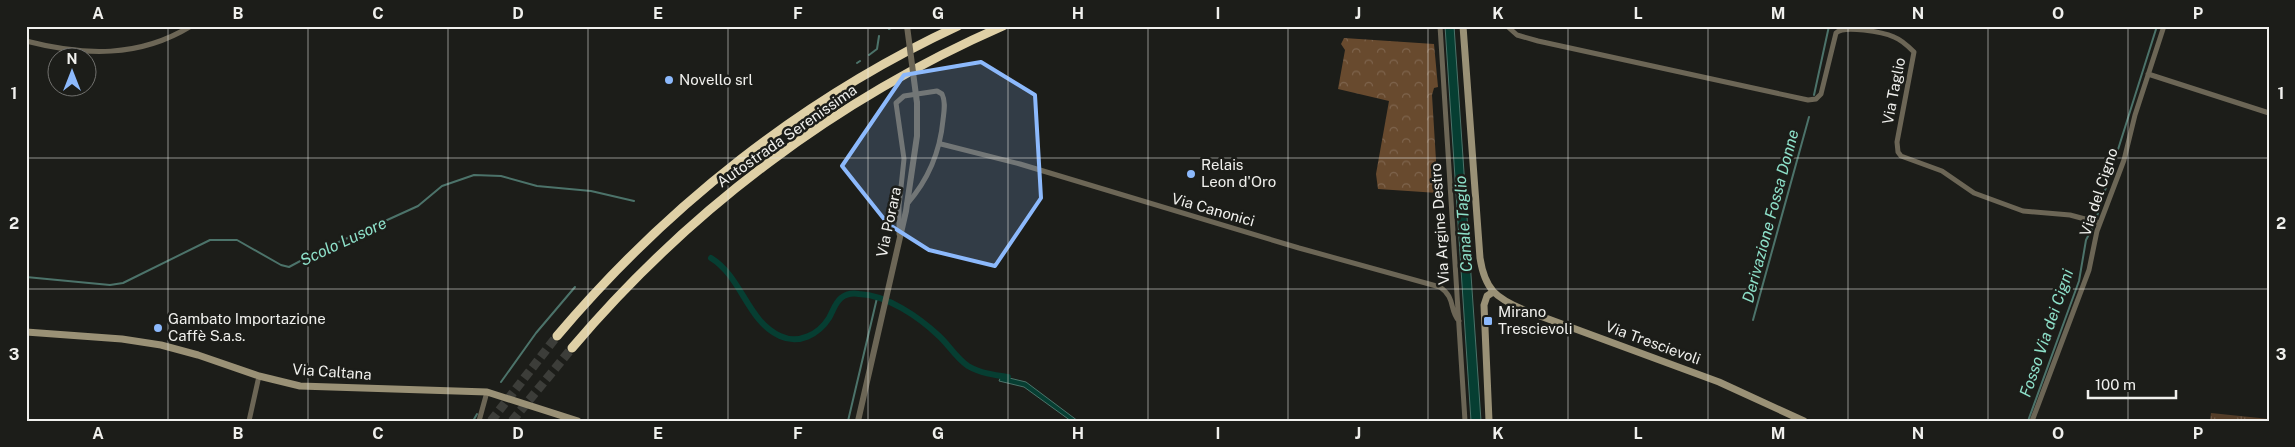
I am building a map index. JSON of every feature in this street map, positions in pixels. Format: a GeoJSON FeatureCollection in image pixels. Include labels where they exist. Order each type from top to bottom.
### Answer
{"type":"FeatureCollection","features":[{"type":"Feature","properties":{"kind":"highway","name":"Autostrada Serenissima"},"geometry":{"type":"LineString","coordinates":[[557,336],[587,300],[641,245],[703,189],[745,155],[833,94],[902,54],[958,26]]}},
{"type":"Feature","properties":{"kind":"highway","name":"Autostrada Serenissima"},"geometry":{"type":"LineString","coordinates":[[572,348],[612,302],[662,252],[758,170],[871,94],[955,48],[1003,26]]}},
{"type":"Feature","properties":{"kind":"main road"},"geometry":{"type":"LineString","coordinates":[[1464,26],[1463,34],[1480,258],[1484,278],[1492,292],[1485,298],[1484,306],[1489,421]]}},
{"type":"Feature","properties":{"kind":"main road","name":"Via Trescievoli"},"geometry":{"type":"LineString","coordinates":[[1492,292],[1499,298],[1524,310],[1719,382],[1804,421]]}},
{"type":"Feature","properties":{"kind":"main road","name":"Via Caltana"},"geometry":{"type":"LineString","coordinates":[[26,332],[150,343],[190,353],[259,376],[309,386],[487,392],[578,421]]}},
{"type":"Feature","properties":{"kind":"street"},"geometry":{"type":"LineString","coordinates":[[26,41],[74,50],[114,51],[156,44],[191,26]]}},
{"type":"Feature","properties":{"kind":"street","name":"Via Porara"},"geometry":{"type":"LineString","coordinates":[[858,421],[907,204],[917,141],[917,103],[907,26]]}},
{"type":"Feature","properties":{"kind":"street","name":"Via Argine Destro"},"geometry":{"type":"LineString","coordinates":[[1440,26],[1465,421]]}},
{"type":"Feature","properties":{"kind":"street","name":"Via Taglio"},"geometry":{"type":"LineString","coordinates":[[1506,26],[1517,35],[1538,42],[1808,100],[1816,99],[1821,94],[1836,33],[1839,30],[1848,29],[1894,37],[1914,52],[1897,142],[1898,152],[1901,156],[1942,171],[1974,194],[2023,211],[2070,215],[2100,223]]}},
{"type":"Feature","properties":{"kind":"street","name":"Via del Cigno"},"geometry":{"type":"LineString","coordinates":[[2032,421],[2089,270],[2100,223],[2124,160],[2148,74],[2164,26]]}},
{"type":"Feature","properties":{"kind":"street"},"geometry":{"type":"LineString","coordinates":[[2148,74],[2269,113]]}},
{"type":"Feature","properties":{"kind":"street"},"geometry":{"type":"LineString","coordinates":[[898,245],[899,206],[904,159],[897,108],[898,100],[904,96],[933,91],[942,94],[944,111],[941,144],[923,184],[907,204]]}},
{"type":"Feature","properties":{"kind":"street","name":"Via Canonici"},"geometry":{"type":"LineString","coordinates":[[941,144],[1020,164],[1298,248],[1440,287],[1450,296],[1456,319],[1459,321]]}},
{"type":"Feature","properties":{"kind":"street"},"geometry":{"type":"LineString","coordinates":[[249,421],[259,376]]}},
{"type":"Feature","properties":{"kind":"street"},"geometry":{"type":"LineString","coordinates":[[479,421],[487,392]]}},
{"type":"Feature","properties":{"kind":"highlighted area"},"geometry":{"type":"Polygon","coordinates":[[[981,62],[1035,95],[1041,198],[995,266],[929,250],[888,224],[842,166],[904,75],[981,62]]]}},
{"type":"Feature","properties":{"kind":"green space"},"geometry":{"type":"Polygon","coordinates":[[[1344,38],[1434,44],[1438,87],[1434,88],[1432,95],[1438,193],[1378,189],[1376,174],[1389,101],[1338,89],[1345,50],[1341,44],[1344,38]]]}},
{"type":"Feature","properties":{"kind":"green space"},"geometry":{"type":"Polygon","coordinates":[[[2211,413],[2269,419],[2269,421],[2210,421],[2211,413]]]}},
{"type":"Feature","properties":{"kind":"water","name":"Canale Taglio"},"geometry":{"type":"Polygon","coordinates":[[[1445,26],[1454,26],[1481,421],[1471,421],[1445,26]]]}},
{"type":"Feature","properties":{"kind":"water"},"geometry":{"type":"Polygon","coordinates":[[[1001,376],[1026,382],[1078,421],[1071,421],[1024,387],[999,381],[1001,376]]]}},
{"type":"Feature","properties":{"kind":"waterway"},"geometry":{"type":"LineString","coordinates":[[889,29],[895,26]]}},
{"type":"Feature","properties":{"kind":"waterway","name":"Derivazione Fossa Donne"},"geometry":{"type":"LineString","coordinates":[[1814,95],[1829,26]]}},
{"type":"Feature","properties":{"kind":"waterway","name":"Fosso Via dei Cigni"},"geometry":{"type":"LineString","coordinates":[[2097,216],[2157,26]]}},
{"type":"Feature","properties":{"kind":"waterway"},"geometry":{"type":"LineString","coordinates":[[869,55],[877,49],[879,36]]}},
{"type":"Feature","properties":{"kind":"waterway","name":"Derivazione Fossa Donne"},"geometry":{"type":"LineString","coordinates":[[1753,320],[1809,117]]}},
{"type":"Feature","properties":{"kind":"waterway","name":"Scolo Lusore"},"geometry":{"type":"LineString","coordinates":[[26,277],[110,285],[123,283],[210,240],[237,240],[281,265],[289,267],[319,251],[418,206],[442,186],[474,175],[501,176],[537,186],[591,191],[634,201]]}},
{"type":"Feature","properties":{"kind":"waterway","name":"Fosso Via dei Cigni"},"geometry":{"type":"LineString","coordinates":[[2028,421],[2079,281],[2086,240],[2094,225]]}},
{"type":"Feature","properties":{"kind":"waterway","name":"Scolo Lusore"},"geometry":{"type":"LineString","coordinates":[[711,258],[722,266],[730,276],[760,320],[780,336],[794,339],[808,336],[825,324],[841,298],[854,294],[870,295],[902,308],[922,322],[939,336],[968,366],[982,372],[1008,377]]}},
{"type":"Feature","properties":{"kind":"waterway"},"geometry":{"type":"LineString","coordinates":[[501,382],[536,333],[575,287]]}},
{"type":"Feature","properties":{"kind":"waterway"},"geometry":{"type":"LineString","coordinates":[[848,421],[877,298]]}},
{"type":"Feature","properties":{"kind":"waterway"},"geometry":{"type":"LineString","coordinates":[[473,421],[477,414]]}},
{"type":"Feature","properties":{"kind":"tunnel"},"geometry":{"type":"LineString","coordinates":[[491,421],[557,336]]}},
{"type":"Feature","properties":{"kind":"tunnel"},"geometry":{"type":"LineString","coordinates":[[512,421],[572,348]]}},
{"type":"Feature","properties":{"kind":"place","name":"Novello srl"},"geometry":{"type":"Point","coordinates":[669,80]}},
{"type":"Feature","properties":{"kind":"place","name":"Relais Leon d'Oro"},"geometry":{"type":"Point","coordinates":[1191,174]}},
{"type":"Feature","properties":{"kind":"place","name":"Mirano Trescievoli"},"geometry":{"type":"Point","coordinates":[1488,321]}},
{"type":"Feature","properties":{"kind":"place","name":"Gambato Importazione Caffè S.a.s."},"geometry":{"type":"Point","coordinates":[158,328]}}]}
